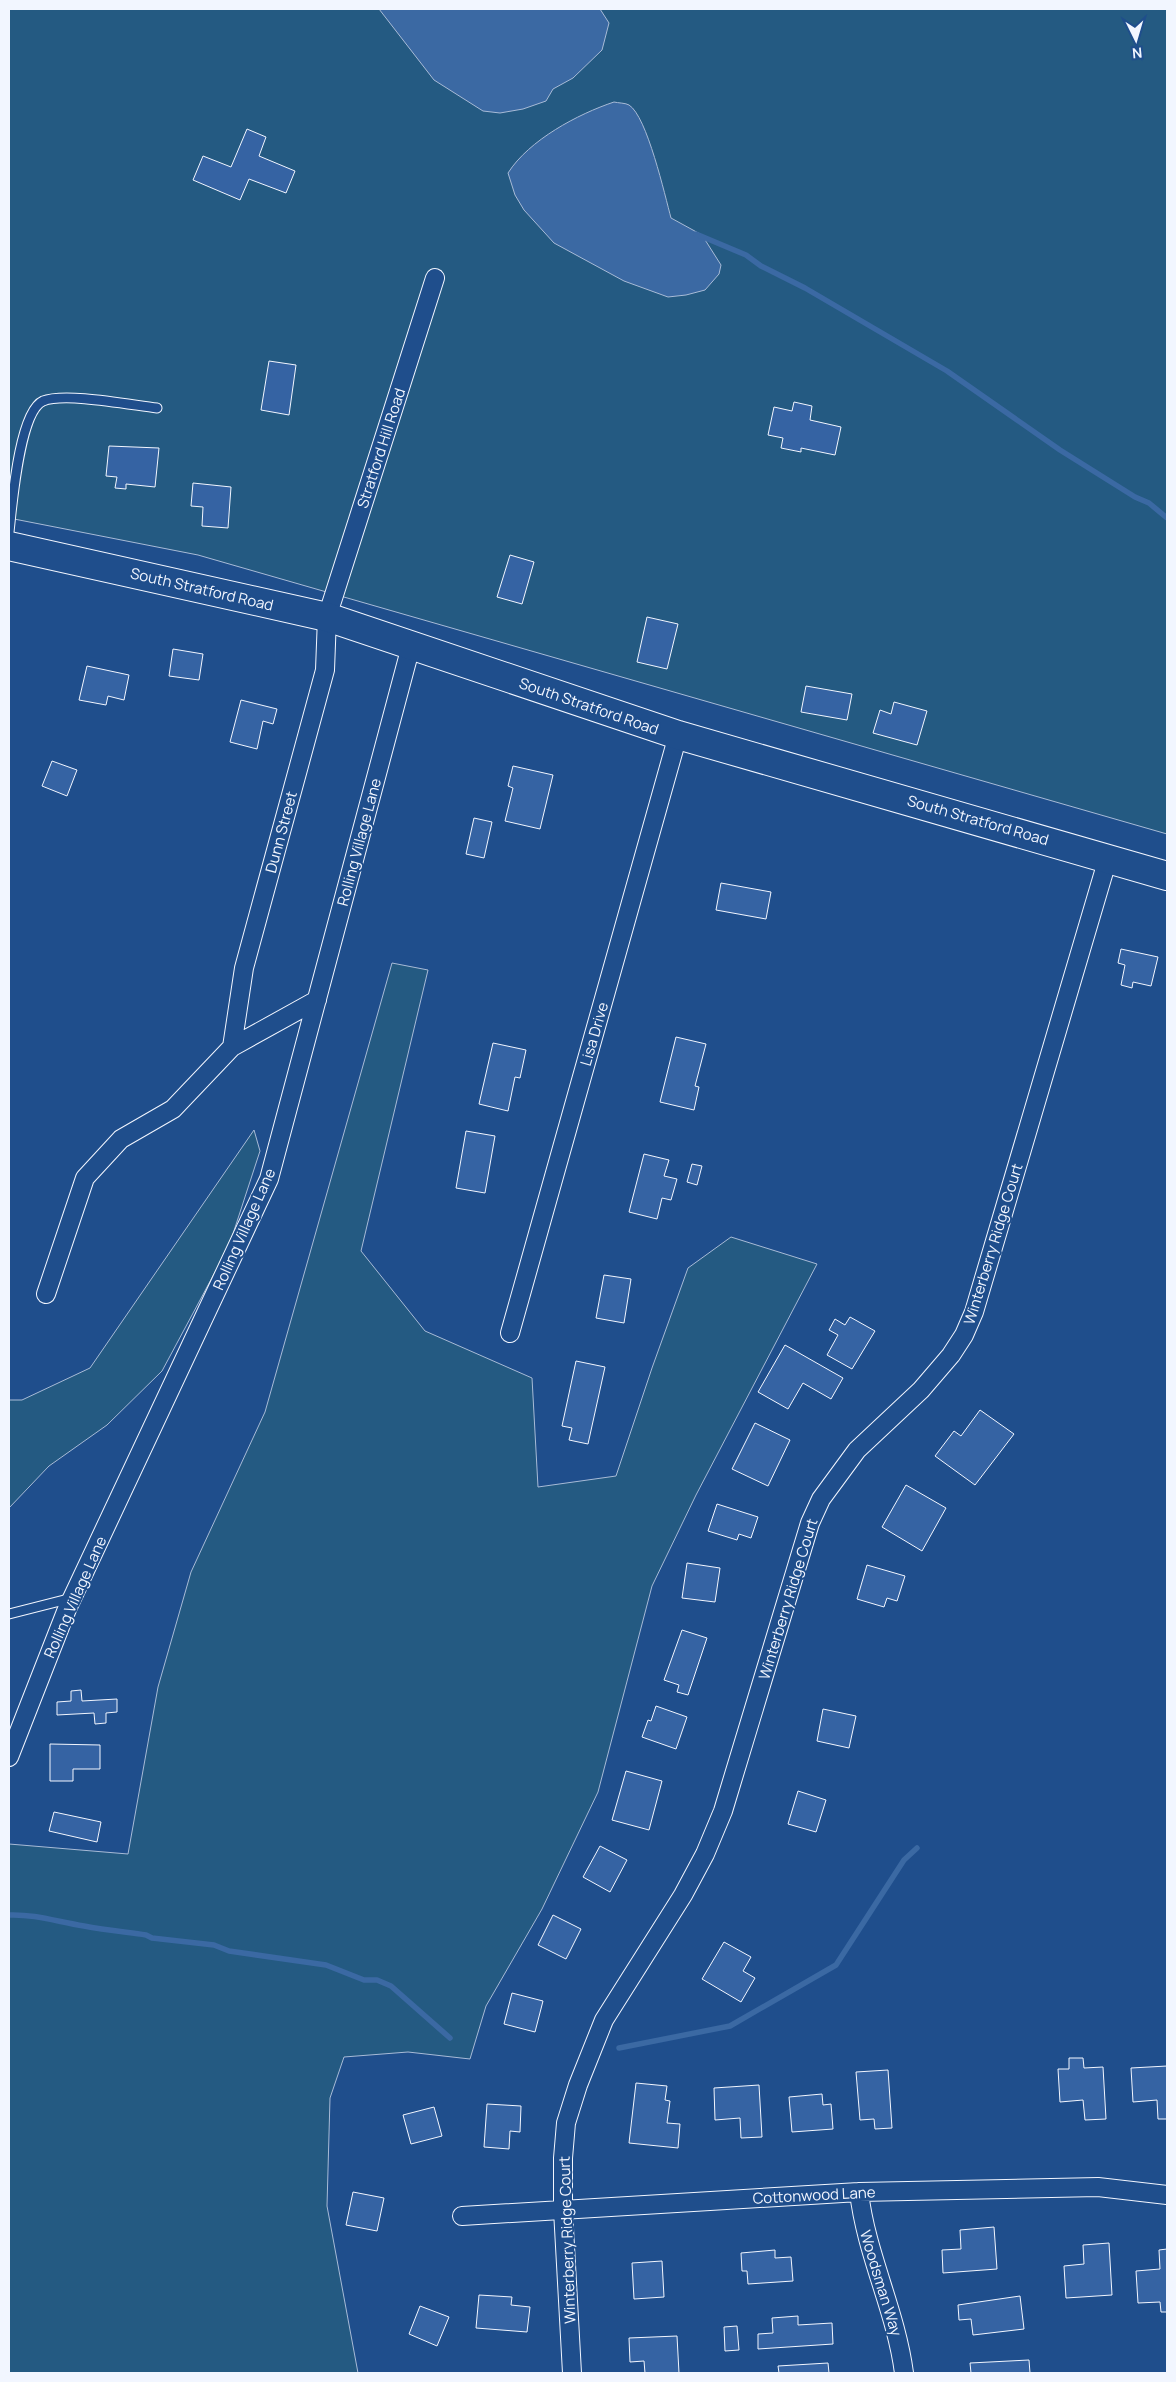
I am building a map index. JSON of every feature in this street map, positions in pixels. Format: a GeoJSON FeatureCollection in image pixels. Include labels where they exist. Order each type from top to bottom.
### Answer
{"type":"FeatureCollection","features":[{"type":"Feature","properties":{"kind":"main road","name":"South Stratford Road"},"geometry":{"type":"LineString","coordinates":[[9,546],[327,617],[678,736],[1167,876]]}},
{"type":"Feature","properties":{"kind":"street","name":"Stratford Hill Road"},"geometry":{"type":"LineString","coordinates":[[327,617],[435,278]]}},
{"type":"Feature","properties":{"kind":"street","name":"Dunn Street"},"geometry":{"type":"LineString","coordinates":[[232,1047],[244,968],[325,670],[327,617]]}},
{"type":"Feature","properties":{"kind":"street","name":"Rolling Village Lane"},"geometry":{"type":"LineString","coordinates":[[9,1757],[72,1598],[269,1178],[411,646]]}},
{"type":"Feature","properties":{"kind":"street","name":"Lisa Drive"},"geometry":{"type":"LineString","coordinates":[[510,1333],[678,736]]}},
{"type":"Feature","properties":{"kind":"street","name":"Winterberry Ridge Court"},"geometry":{"type":"LineString","coordinates":[[572,2373],[563,2210],[563,2158],[566,2123],[578,2085],[604,2020],[683,1895],[713,1836],[729,1792],[810,1523],[821,1499],[857,1450],[938,1372],[964,1334],[974,1312],[1108,858]]}},
{"type":"Feature","properties":{"kind":"street"},"geometry":{"type":"LineString","coordinates":[[46,1294],[85,1178],[121,1139],[173,1109],[232,1047],[317,1000]]}},
{"type":"Feature","properties":{"kind":"street","name":"Cottonwood Lane"},"geometry":{"type":"LineString","coordinates":[[462,2216],[859,2192],[1098,2187],[1167,2195]]}},
{"type":"Feature","properties":{"kind":"street","name":"Woodsman Way"},"geometry":{"type":"LineString","coordinates":[[859,2192],[863,2226],[894,2322],[904,2373]]}},
{"type":"Feature","properties":{"kind":"lane"},"geometry":{"type":"LineString","coordinates":[[9,532],[22,439],[29,416],[42,402],[63,398],[157,408]]}},
{"type":"Feature","properties":{"kind":"lane"},"geometry":{"type":"LineString","coordinates":[[9,1614],[72,1598]]}},
{"type":"Feature","properties":{"kind":"shaded area"},"geometry":{"type":"Polygon","coordinates":[[[9,9],[1167,9],[1167,834],[198,555],[9,518],[9,9]]]}},
{"type":"Feature","properties":{"kind":"shaded area"},"geometry":{"type":"Polygon","coordinates":[[[379,9],[600,9],[609,23],[602,50],[573,78],[553,89],[546,101],[523,109],[500,113],[483,111],[434,80],[379,9]]]}},
{"type":"Feature","properties":{"kind":"shaded area"},"geometry":{"type":"Polygon","coordinates":[[[614,102],[629,105],[636,112],[642,124],[660,175],[671,218],[702,235],[721,265],[719,274],[705,290],[668,297],[624,281],[554,243],[524,210],[515,195],[508,173],[528,150],[541,139],[570,121],[614,102]]]}},
{"type":"Feature","properties":{"kind":"shaded area"},"geometry":{"type":"Polygon","coordinates":[[[392,963],[428,970],[361,1251],[425,1331],[532,1378],[538,1487],[616,1476],[688,1268],[731,1237],[817,1264],[696,1495],[652,1586],[598,1792],[542,1909],[486,2006],[470,2059],[408,2052],[344,2057],[330,2098],[327,2206],[358,2373],[9,2373],[9,1844],[128,1854],[158,1687],[191,1572],[265,1412],[392,963]]]}},
{"type":"Feature","properties":{"kind":"shaded area"},"geometry":{"type":"Polygon","coordinates":[[[254,1130],[260,1151],[229,1246],[162,1371],[107,1425],[49,1466],[9,1508],[9,1400],[22,1400],[90,1368],[254,1130]]]}},
{"type":"Feature","properties":{"kind":"building"},"geometry":{"type":"Polygon","coordinates":[[[247,129],[266,137],[259,156],[295,171],[286,193],[249,179],[240,200],[193,180],[203,156],[231,167],[247,129]]]}},
{"type":"Feature","properties":{"kind":"building"},"geometry":{"type":"Polygon","coordinates":[[[269,361],[296,365],[289,415],[261,410],[269,361]]]}},
{"type":"Feature","properties":{"kind":"building"},"geometry":{"type":"Polygon","coordinates":[[[794,402],[812,406],[810,420],[841,427],[835,455],[801,448],[801,452],[781,448],[783,438],[768,435],[774,407],[792,411],[794,402]]]}},
{"type":"Feature","properties":{"kind":"building"},"geometry":{"type":"Polygon","coordinates":[[[109,446],[159,448],[155,487],[126,484],[126,489],[115,488],[117,477],[106,476],[109,446]]]}},
{"type":"Feature","properties":{"kind":"building"},"geometry":{"type":"Polygon","coordinates":[[[193,483],[231,487],[228,528],[202,526],[203,507],[191,506],[193,483]]]}},
{"type":"Feature","properties":{"kind":"building"},"geometry":{"type":"Polygon","coordinates":[[[510,555],[534,562],[522,604],[497,597],[510,555]]]}},
{"type":"Feature","properties":{"kind":"building"},"geometry":{"type":"Polygon","coordinates":[[[647,617],[678,624],[667,669],[637,662],[647,617]]]}},
{"type":"Feature","properties":{"kind":"building"},"geometry":{"type":"Polygon","coordinates":[[[173,649],[203,654],[199,680],[169,676],[173,649]]]}},
{"type":"Feature","properties":{"kind":"building"},"geometry":{"type":"Polygon","coordinates":[[[87,666],[129,675],[124,700],[108,696],[106,705],[79,700],[87,666]]]}},
{"type":"Feature","properties":{"kind":"building"},"geometry":{"type":"Polygon","coordinates":[[[806,686],[852,694],[847,720],[801,712],[806,686]]]}},
{"type":"Feature","properties":{"kind":"building"},"geometry":{"type":"Polygon","coordinates":[[[241,700],[277,709],[273,724],[263,721],[257,749],[230,742],[241,700]]]}},
{"type":"Feature","properties":{"kind":"building"},"geometry":{"type":"Polygon","coordinates":[[[894,702],[927,711],[917,745],[873,733],[880,710],[891,714],[894,702]]]}},
{"type":"Feature","properties":{"kind":"building"},"geometry":{"type":"Polygon","coordinates":[[[52,761],[77,770],[67,796],[42,786],[52,761]]]}},
{"type":"Feature","properties":{"kind":"building"},"geometry":{"type":"Polygon","coordinates":[[[513,766],[553,775],[540,829],[505,821],[513,788],[508,786],[513,766]]]}},
{"type":"Feature","properties":{"kind":"building"},"geometry":{"type":"Polygon","coordinates":[[[474,818],[492,822],[484,858],[466,854],[474,818]]]}},
{"type":"Feature","properties":{"kind":"building"},"geometry":{"type":"Polygon","coordinates":[[[721,883],[771,892],[766,919],[716,910],[721,883]]]}},
{"type":"Feature","properties":{"kind":"building"},"geometry":{"type":"Polygon","coordinates":[[[1121,949],[1158,957],[1151,986],[1133,982],[1132,988],[1121,985],[1125,965],[1118,963],[1121,949]]]}},
{"type":"Feature","properties":{"kind":"building"},"geometry":{"type":"Polygon","coordinates":[[[676,1037],[706,1044],[695,1086],[699,1087],[694,1110],[660,1102],[676,1037]]]}},
{"type":"Feature","properties":{"kind":"building"},"geometry":{"type":"Polygon","coordinates":[[[493,1043],[526,1050],[520,1078],[515,1077],[508,1111],[479,1104],[493,1043]]]}},
{"type":"Feature","properties":{"kind":"building"},"geometry":{"type":"Polygon","coordinates":[[[466,1131],[495,1136],[485,1193],[456,1188],[466,1131]]]}},
{"type":"Feature","properties":{"kind":"building"},"geometry":{"type":"Polygon","coordinates":[[[644,1154],[669,1160],[664,1176],[677,1179],[671,1200],[662,1198],[657,1219],[629,1212],[644,1154]]]}},
{"type":"Feature","properties":{"kind":"building"},"geometry":{"type":"Polygon","coordinates":[[[692,1164],[702,1166],[697,1185],[687,1182],[692,1164]]]}},
{"type":"Feature","properties":{"kind":"building"},"geometry":{"type":"Polygon","coordinates":[[[604,1275],[631,1279],[624,1323],[596,1318],[604,1275]]]}},
{"type":"Feature","properties":{"kind":"building"},"geometry":{"type":"Polygon","coordinates":[[[850,1317],[875,1331],[852,1369],[827,1355],[838,1335],[829,1330],[835,1319],[845,1325],[850,1317]]]}},
{"type":"Feature","properties":{"kind":"building"},"geometry":{"type":"Polygon","coordinates":[[[785,1345],[843,1378],[831,1399],[803,1383],[788,1409],[758,1392],[785,1345]]]}},
{"type":"Feature","properties":{"kind":"building"},"geometry":{"type":"Polygon","coordinates":[[[576,1361],[605,1367],[588,1444],[569,1440],[572,1428],[562,1426],[576,1361]]]}},
{"type":"Feature","properties":{"kind":"building"},"geometry":{"type":"Polygon","coordinates":[[[980,1410],[1014,1434],[975,1485],[935,1456],[954,1431],[961,1436],[980,1410]]]}},
{"type":"Feature","properties":{"kind":"building"},"geometry":{"type":"Polygon","coordinates":[[[755,1423],[790,1440],[768,1486],[732,1469],[755,1423]]]}},
{"type":"Feature","properties":{"kind":"building"},"geometry":{"type":"Polygon","coordinates":[[[906,1485],[946,1508],[922,1551],[882,1527],[906,1485]]]}},
{"type":"Feature","properties":{"kind":"building"},"geometry":{"type":"Polygon","coordinates":[[[717,1504],[758,1517],[751,1538],[739,1534],[737,1540],[708,1531],[717,1504]]]}},
{"type":"Feature","properties":{"kind":"building"},"geometry":{"type":"Polygon","coordinates":[[[687,1563],[720,1568],[715,1602],[682,1598],[687,1563]]]}},
{"type":"Feature","properties":{"kind":"building"},"geometry":{"type":"Polygon","coordinates":[[[867,1565],[905,1576],[897,1601],[887,1598],[884,1607],[857,1599],[867,1565]]]}},
{"type":"Feature","properties":{"kind":"building"},"geometry":{"type":"Polygon","coordinates":[[[682,1630],[707,1638],[688,1695],[677,1692],[679,1685],[664,1680],[682,1630]]]}},
{"type":"Feature","properties":{"kind":"building"},"geometry":{"type":"Polygon","coordinates":[[[81,1690],[82,1701],[117,1699],[117,1712],[106,1713],[106,1723],[95,1724],[94,1713],[57,1715],[57,1702],[71,1701],[71,1691],[81,1690]]]}},
{"type":"Feature","properties":{"kind":"building"},"geometry":{"type":"Polygon","coordinates":[[[656,1706],[687,1717],[676,1749],[642,1737],[648,1720],[651,1721],[656,1706]]]}},
{"type":"Feature","properties":{"kind":"building"},"geometry":{"type":"Polygon","coordinates":[[[823,1709],[856,1716],[849,1748],[817,1741],[823,1709]]]}},
{"type":"Feature","properties":{"kind":"building"},"geometry":{"type":"Polygon","coordinates":[[[50,1744],[100,1745],[100,1769],[73,1769],[73,1781],[50,1781],[50,1744]]]}},
{"type":"Feature","properties":{"kind":"building"},"geometry":{"type":"Polygon","coordinates":[[[626,1771],[662,1781],[649,1830],[612,1820],[626,1771]]]}},
{"type":"Feature","properties":{"kind":"building"},"geometry":{"type":"Polygon","coordinates":[[[798,1791],[826,1800],[816,1832],[788,1824],[798,1791]]]}},
{"type":"Feature","properties":{"kind":"building"},"geometry":{"type":"Polygon","coordinates":[[[54,1812],[101,1822],[97,1842],[49,1831],[54,1812]]]}},
{"type":"Feature","properties":{"kind":"building"},"geometry":{"type":"Polygon","coordinates":[[[600,1846],[627,1860],[610,1892],[583,1877],[600,1846]]]}},
{"type":"Feature","properties":{"kind":"building"},"geometry":{"type":"Polygon","coordinates":[[[553,1915],[581,1929],[566,1959],[538,1945],[553,1915]]]}},
{"type":"Feature","properties":{"kind":"building"},"geometry":{"type":"Polygon","coordinates":[[[724,1942],[751,1957],[743,1971],[755,1978],[741,2002],[702,1979],[724,1942]]]}},
{"type":"Feature","properties":{"kind":"building"},"geometry":{"type":"Polygon","coordinates":[[[512,1993],[543,2001],[535,2032],[504,2024],[512,1993]]]}},
{"type":"Feature","properties":{"kind":"building"},"geometry":{"type":"Polygon","coordinates":[[[1069,2058],[1083,2058],[1084,2068],[1103,2067],[1106,2119],[1085,2120],[1083,2100],[1060,2102],[1058,2069],[1069,2069],[1069,2058]]]}},
{"type":"Feature","properties":{"kind":"building"},"geometry":{"type":"Polygon","coordinates":[[[1167,2066],[1167,2119],[1158,2119],[1157,2100],[1133,2102],[1131,2068],[1167,2066]]]}},
{"type":"Feature","properties":{"kind":"building"},"geometry":{"type":"Polygon","coordinates":[[[888,2070],[892,2128],[875,2129],[874,2119],[860,2120],[856,2072],[888,2070]]]}},
{"type":"Feature","properties":{"kind":"building"},"geometry":{"type":"Polygon","coordinates":[[[636,2083],[667,2086],[665,2100],[670,2101],[667,2123],[680,2124],[678,2148],[629,2143],[636,2083]]]}},
{"type":"Feature","properties":{"kind":"building"},"geometry":{"type":"Polygon","coordinates":[[[759,2085],[762,2137],[741,2138],[740,2118],[715,2120],[714,2088],[759,2085]]]}},
{"type":"Feature","properties":{"kind":"building"},"geometry":{"type":"Polygon","coordinates":[[[822,2094],[823,2105],[831,2104],[833,2129],[792,2132],[789,2097],[822,2094]]]}},
{"type":"Feature","properties":{"kind":"building"},"geometry":{"type":"Polygon","coordinates":[[[487,2104],[521,2106],[520,2132],[510,2131],[509,2149],[484,2147],[487,2104]]]}},
{"type":"Feature","properties":{"kind":"building"},"geometry":{"type":"Polygon","coordinates":[[[434,2107],[442,2136],[411,2144],[403,2115],[434,2107]]]}},
{"type":"Feature","properties":{"kind":"building"},"geometry":{"type":"Polygon","coordinates":[[[353,2192],[384,2198],[377,2231],[346,2225],[353,2192]]]}},
{"type":"Feature","properties":{"kind":"building"},"geometry":{"type":"Polygon","coordinates":[[[994,2227],[997,2269],[943,2273],[942,2250],[961,2249],[960,2230],[994,2227]]]}},
{"type":"Feature","properties":{"kind":"building"},"geometry":{"type":"Polygon","coordinates":[[[1109,2243],[1112,2295],[1066,2298],[1064,2266],[1084,2264],[1083,2245],[1109,2243]]]}},
{"type":"Feature","properties":{"kind":"building"},"geometry":{"type":"Polygon","coordinates":[[[1167,2249],[1167,2312],[1161,2312],[1160,2302],[1138,2303],[1136,2271],[1160,2269],[1159,2250],[1167,2249]]]}},
{"type":"Feature","properties":{"kind":"building"},"geometry":{"type":"Polygon","coordinates":[[[775,2250],[775,2258],[791,2257],[793,2281],[748,2284],[747,2271],[742,2271],[741,2253],[775,2250]]]}},
{"type":"Feature","properties":{"kind":"building"},"geometry":{"type":"Polygon","coordinates":[[[662,2261],[664,2297],[634,2299],[632,2263],[662,2261]]]}},
{"type":"Feature","properties":{"kind":"building"},"geometry":{"type":"Polygon","coordinates":[[[479,2295],[512,2297],[511,2305],[530,2307],[527,2332],[476,2328],[479,2295]]]}},
{"type":"Feature","properties":{"kind":"building"},"geometry":{"type":"Polygon","coordinates":[[[1020,2296],[1024,2329],[973,2335],[971,2319],[959,2320],[958,2305],[1020,2296]]]}},
{"type":"Feature","properties":{"kind":"building"},"geometry":{"type":"Polygon","coordinates":[[[420,2306],[449,2317],[437,2346],[409,2334],[420,2306]]]}},
{"type":"Feature","properties":{"kind":"building"},"geometry":{"type":"Polygon","coordinates":[[[798,2316],[798,2325],[832,2323],[833,2344],[758,2349],[758,2334],[773,2333],[772,2318],[798,2316]]]}},
{"type":"Feature","properties":{"kind":"building"},"geometry":{"type":"Polygon","coordinates":[[[737,2326],[739,2350],[725,2351],[724,2327],[737,2326]]]}},
{"type":"Feature","properties":{"kind":"building"},"geometry":{"type":"Polygon","coordinates":[[[677,2336],[679,2373],[645,2373],[644,2361],[630,2362],[629,2338],[677,2336]]]}},
{"type":"Feature","properties":{"kind":"building"},"geometry":{"type":"Polygon","coordinates":[[[1029,2360],[1030,2373],[971,2373],[970,2363],[1029,2360]]]}},
{"type":"Feature","properties":{"kind":"building"},"geometry":{"type":"Polygon","coordinates":[[[828,2363],[829,2373],[779,2373],[778,2366],[828,2363]]]}},
{"type":"Feature","properties":{"kind":"waterway"},"geometry":{"type":"LineString","coordinates":[[696,234],[746,255],[761,266],[805,288],[947,371],[1060,450],[1135,497],[1149,503],[1167,518]]}},
{"type":"Feature","properties":{"kind":"waterway"},"geometry":{"type":"LineString","coordinates":[[619,2048],[730,2026],[836,1965],[904,1860],[917,1848]]}},
{"type":"Feature","properties":{"kind":"waterway"},"geometry":{"type":"LineString","coordinates":[[9,1915],[37,1917],[146,1935],[152,1938],[214,1945],[229,1951],[326,1965],[364,1980],[377,1980],[391,1986],[450,2038]]}}]}
